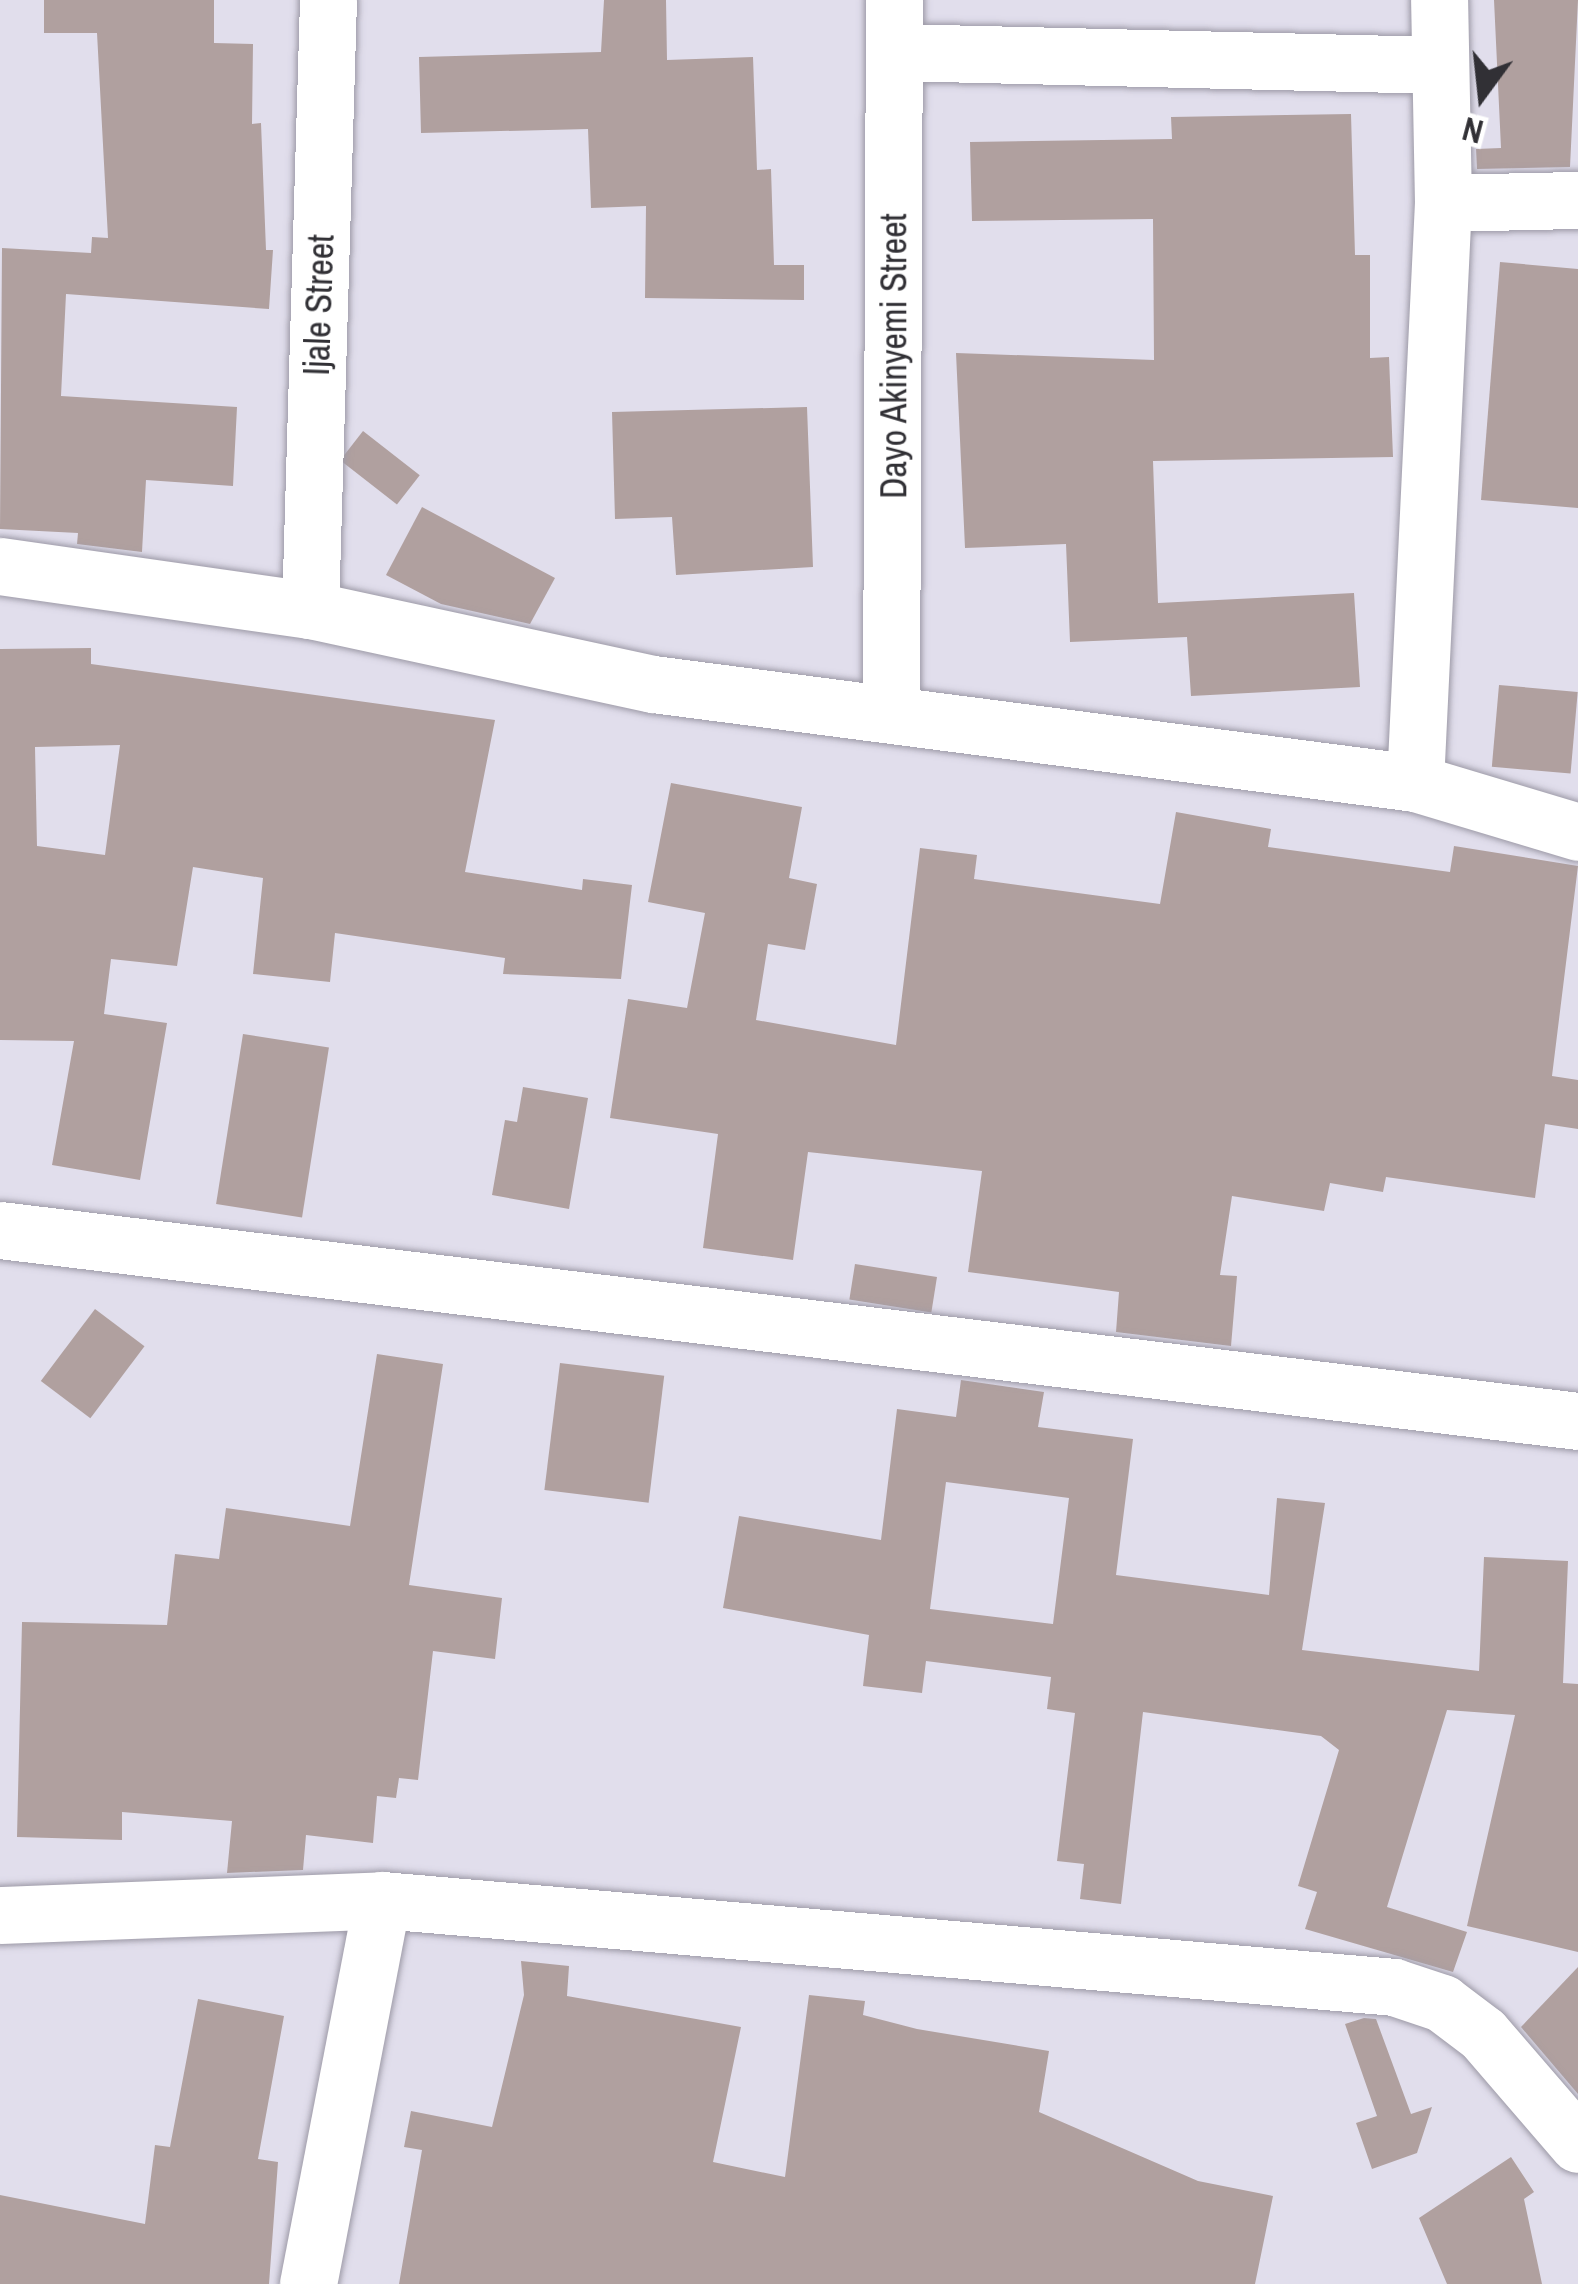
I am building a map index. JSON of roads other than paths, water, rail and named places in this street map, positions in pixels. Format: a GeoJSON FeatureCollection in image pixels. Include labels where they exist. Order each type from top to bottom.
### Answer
{"type":"FeatureCollection","features":[{"type":"Feature","properties":{"kind":"street","name":"Ijale Street"},"geometry":{"type":"LineString","coordinates":[[310,610],[328,0]]}},
{"type":"Feature","properties":{"kind":"street"},"geometry":{"type":"LineString","coordinates":[[1415,783],[1443,202],[1439,0]]}},
{"type":"Feature","properties":{"kind":"street"},"geometry":{"type":"LineString","coordinates":[[895,26],[1438,65]]}},
{"type":"Feature","properties":{"kind":"street","name":"Dayo Akinyemi Street"},"geometry":{"type":"LineString","coordinates":[[891,713],[895,26]]}},
{"type":"Feature","properties":{"kind":"street"},"geometry":{"type":"LineString","coordinates":[[1443,202],[1578,200]]}},
{"type":"Feature","properties":{"kind":"street"},"geometry":{"type":"LineString","coordinates":[[0,566],[310,610],[652,684],[1415,783],[1578,832]]}},
{"type":"Feature","properties":{"kind":"street"},"geometry":{"type":"LineString","coordinates":[[0,1230],[1578,1421]]}},
{"type":"Feature","properties":{"kind":"street"},"geometry":{"type":"LineString","coordinates":[[308,2284],[382,1900]]}},
{"type":"Feature","properties":{"kind":"street"},"geometry":{"type":"LineString","coordinates":[[0,1915],[382,1900],[1394,1987],[1442,2003],[1483,2034],[1578,2144]]}}]}
